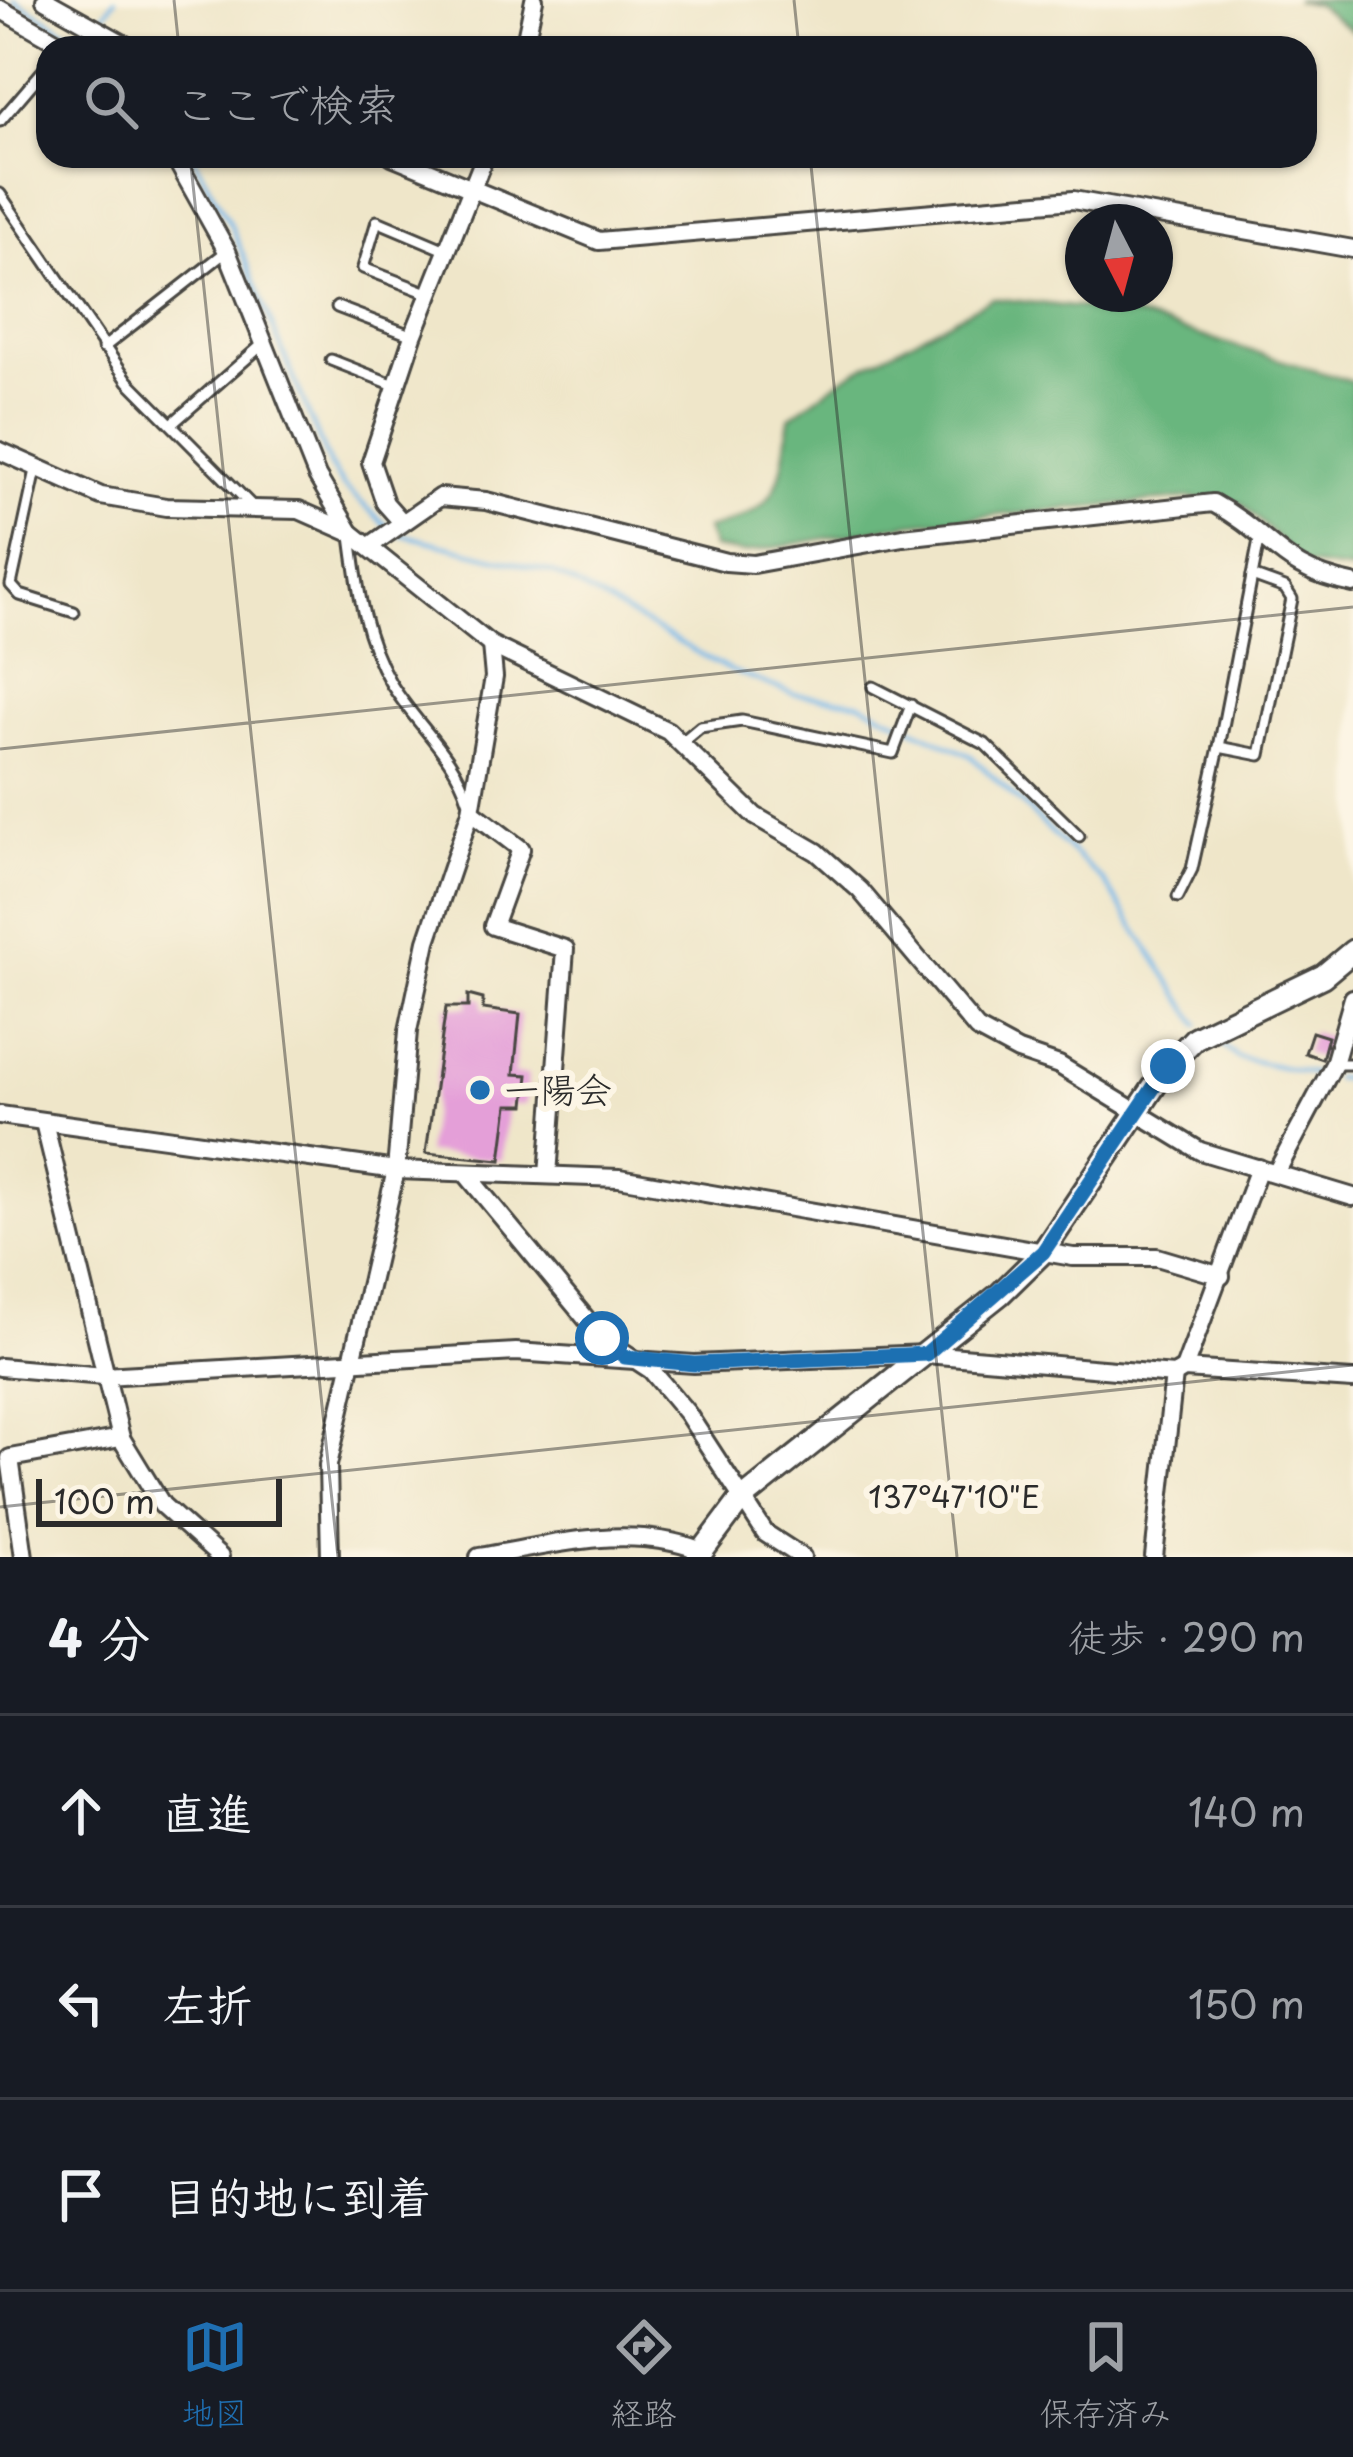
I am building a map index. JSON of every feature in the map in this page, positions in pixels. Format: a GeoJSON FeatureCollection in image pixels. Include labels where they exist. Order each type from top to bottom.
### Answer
{"type":"FeatureCollection","features":[{"type":"Feature","properties":{"kind":"street"},"geometry":{"type":"LineString","coordinates":[[45,0],[110,36]]}},
{"type":"Feature","properties":{"kind":"street"},"geometry":{"type":"LineString","coordinates":[[526,36],[534,0]]}},
{"type":"Feature","properties":{"kind":"street"},"geometry":{"type":"LineString","coordinates":[[0,9],[46,36]]}},
{"type":"Feature","properties":{"kind":"street"},"geometry":{"type":"LineString","coordinates":[[181,168],[227,250],[317,476],[351,532]]}},
{"type":"Feature","properties":{"kind":"street"},"geometry":{"type":"LineString","coordinates":[[422,168],[599,241],[1072,200],[1353,249]]}},
{"type":"Feature","properties":{"kind":"street"},"geometry":{"type":"LineString","coordinates":[[479,168],[413,336],[371,462],[385,503],[387,531],[491,645],[632,710],[681,742],[755,816],[817,852],[860,890],[977,1029],[1018,1052],[1060,1065],[1199,1151],[1353,1197]]}},
{"type":"Feature","properties":{"kind":"street"},"geometry":{"type":"LineString","coordinates":[[0,451],[101,496],[154,505],[299,510],[351,532],[387,531],[440,497],[486,500],[725,562],[753,564],[903,537],[1213,503],[1311,576],[1353,584]]}},
{"type":"Feature","properties":{"kind":"street"},"geometry":{"type":"LineString","coordinates":[[330,1557],[328,1465],[396,1170],[408,1030],[427,941],[471,811],[494,676],[491,645]]}},
{"type":"Feature","properties":{"kind":"street"},"geometry":{"type":"LineString","coordinates":[[471,811],[520,850],[493,926],[565,949],[548,1175]]}},
{"type":"Feature","properties":{"kind":"street"},"geometry":{"type":"LineString","coordinates":[[479,1557],[628,1533],[666,1538],[699,1554],[740,1501],[926,1354],[1043,1252],[1136,1116],[1204,1031],[1323,976],[1353,951]]}},
{"type":"Feature","properties":{"kind":"street"},"geometry":{"type":"LineString","coordinates":[[1154,1557],[1179,1372],[1268,1170],[1328,1074],[1353,998]]}},
{"type":"Feature","properties":{"kind":"street"},"geometry":{"type":"LineString","coordinates":[[0,1115],[396,1170],[619,1178],[1043,1252],[1157,1257],[1221,1276]]}},
{"type":"Feature","properties":{"kind":"street"},"geometry":{"type":"LineString","coordinates":[[44,1122],[122,1438],[162,1504],[220,1557]]}},
{"type":"Feature","properties":{"kind":"street"},"geometry":{"type":"LineString","coordinates":[[467,1175],[602,1338],[651,1370],[687,1414],[765,1534],[802,1557]]}},
{"type":"Feature","properties":{"kind":"street"},"geometry":{"type":"LineString","coordinates":[[0,1367],[104,1376],[516,1352],[694,1364],[926,1354],[1353,1380]]}},
{"type":"Feature","properties":{"kind":"street"},"geometry":{"type":"LineString","coordinates":[[24,1557],[10,1458],[122,1438]]}},
{"type":"Feature","properties":{"kind":"lane"},"geometry":{"type":"LineString","coordinates":[[0,121],[36,79]]}},
{"type":"Feature","properties":{"kind":"lane"},"geometry":{"type":"LineString","coordinates":[[0,194],[128,381],[174,422],[252,506]]}},
{"type":"Feature","properties":{"kind":"lane"},"geometry":{"type":"LineString","coordinates":[[430,294],[363,268],[377,221],[448,251]]}},
{"type":"Feature","properties":{"kind":"lane"},"geometry":{"type":"LineString","coordinates":[[103,348],[227,250]]}},
{"type":"Feature","properties":{"kind":"lane"},"geometry":{"type":"LineString","coordinates":[[337,307],[413,336]]}},
{"type":"Feature","properties":{"kind":"lane"},"geometry":{"type":"LineString","coordinates":[[174,422],[262,344]]}},
{"type":"Feature","properties":{"kind":"lane"},"geometry":{"type":"LineString","coordinates":[[331,360],[397,386]]}},
{"type":"Feature","properties":{"kind":"lane"},"geometry":{"type":"LineString","coordinates":[[36,470],[11,585],[20,596],[74,612]]}},
{"type":"Feature","properties":{"kind":"lane"},"geometry":{"type":"LineString","coordinates":[[351,532],[367,635],[392,684],[460,775],[471,811]]}},
{"type":"Feature","properties":{"kind":"lane"},"geometry":{"type":"LineString","coordinates":[[1178,897],[1192,869],[1260,536]]}},
{"type":"Feature","properties":{"kind":"lane"},"geometry":{"type":"LineString","coordinates":[[1219,747],[1260,755],[1292,599],[1285,588],[1252,575]]}},
{"type":"Feature","properties":{"kind":"lane"},"geometry":{"type":"LineString","coordinates":[[873,687],[985,745],[1079,836]]}},
{"type":"Feature","properties":{"kind":"lane"},"geometry":{"type":"LineString","coordinates":[[681,742],[700,727],[742,721],[892,752],[910,708]]}},
{"type":"Feature","properties":{"kind":"lane"},"geometry":{"type":"LineString","coordinates":[[1328,1074],[1353,1064]]}},
{"type":"Feature","properties":{"kind":"green space"},"geometry":{"type":"Polygon","coordinates":[[[1295,0],[1353,0],[1353,32],[1317,5],[1295,0]]]}},
{"type":"Feature","properties":{"kind":"green space"},"geometry":{"type":"Polygon","coordinates":[[[992,298],[1065,306],[1065,312],[1126,313],[1353,382],[1353,571],[1303,564],[1241,503],[1193,498],[911,523],[744,553],[713,548],[706,529],[750,513],[773,492],[790,417],[846,376],[992,298]]]}},
{"type":"Feature","properties":{"kind":"building","name":"一陽会"},"geometry":{"type":"Polygon","coordinates":[[[468,995],[483,999],[483,1009],[520,1014],[514,1074],[528,1075],[525,1105],[508,1105],[501,1160],[426,1153],[446,1007],[468,1007],[468,995]]]}},
{"type":"Feature","properties":{"kind":"building"},"geometry":{"type":"Polygon","coordinates":[[[1312,1032],[1328,1037],[1322,1059],[1305,1053],[1312,1032]]]}},
{"type":"Feature","properties":{"kind":"waterway"},"geometry":{"type":"LineString","coordinates":[[14,0],[75,36]]}},
{"type":"Feature","properties":{"kind":"waterway"},"geometry":{"type":"LineString","coordinates":[[102,17],[115,0]]}},
{"type":"Feature","properties":{"kind":"waterway"},"geometry":{"type":"LineString","coordinates":[[200,168],[232,228],[330,466],[344,487],[387,526]]}},
{"type":"Feature","properties":{"kind":"waterway"},"geometry":{"type":"LineString","coordinates":[[396,533],[554,573],[727,669],[794,694],[858,702],[971,756],[1105,883],[1199,1025]]}},
{"type":"Feature","properties":{"kind":"waterway"},"geometry":{"type":"LineString","coordinates":[[1212,1037],[1239,1058],[1324,1076]]}},
{"type":"Feature","properties":{"kind":"waterway"},"geometry":{"type":"LineString","coordinates":[[1335,1078],[1353,1080]]}},
{"type":"Feature","properties":{"kind":"place","name":"一陽会"},"geometry":{"type":"Point","coordinates":[480,1090]}},
{"type":"Feature","properties":{"kind":"route"},"geometry":{"type":"LineString","coordinates":[[602,1338],[625,1357],[694,1364],[926,1354],[1043,1252],[1168,1066]]}}]}
